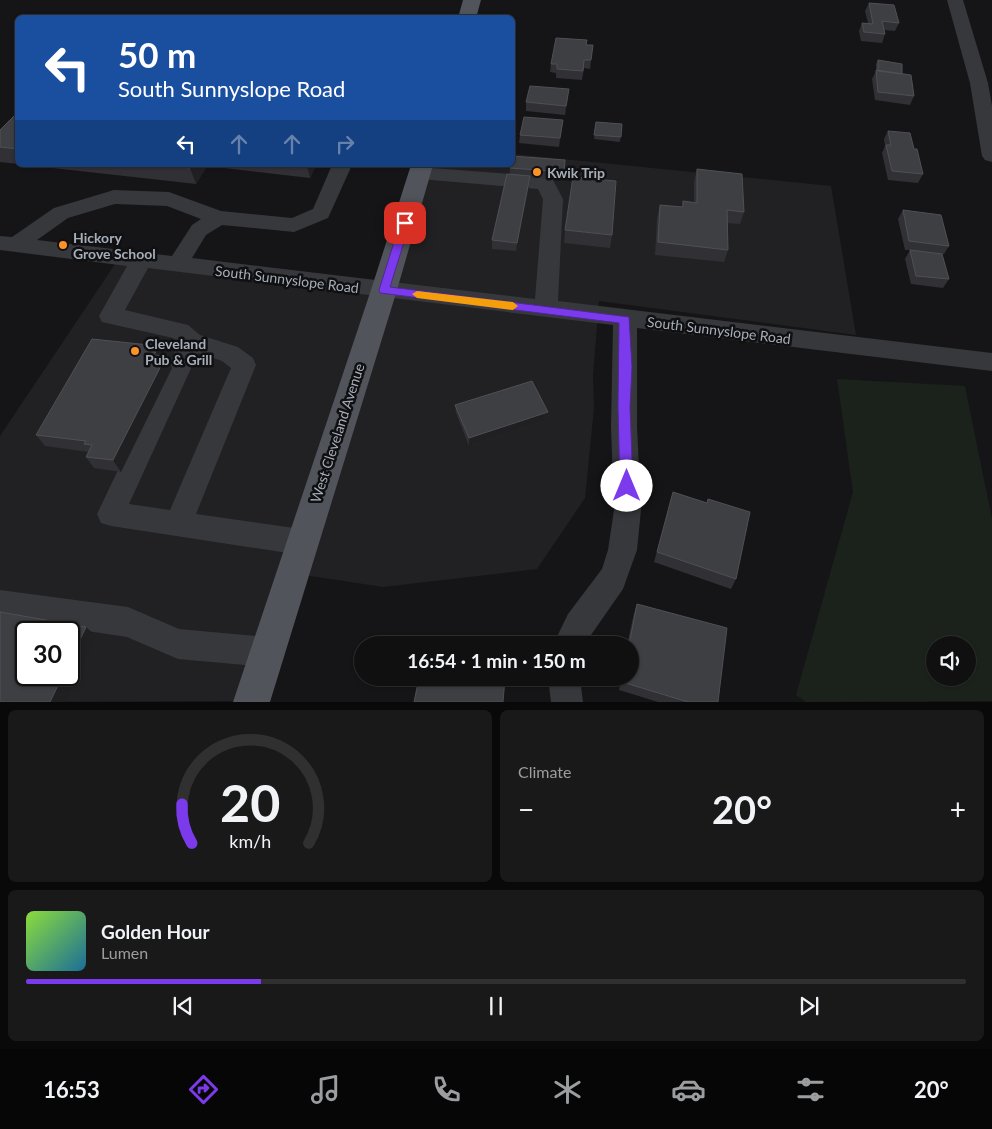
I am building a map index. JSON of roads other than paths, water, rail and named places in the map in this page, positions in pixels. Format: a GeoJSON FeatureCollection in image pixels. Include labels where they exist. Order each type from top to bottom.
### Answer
{"type":"FeatureCollection","features":[{"type":"Feature","properties":{"kind":"main road"},"geometry":{"type":"LineString","coordinates":[[468,15],[472,0]]}},
{"type":"Feature","properties":{"kind":"main road","name":"West Cleveland Avenue"},"geometry":{"type":"LineString","coordinates":[[251,702],[301,542],[384,290],[421,169]]}},
{"type":"Feature","properties":{"kind":"street"},"geometry":{"type":"LineString","coordinates":[[955,0],[979,83],[992,156]]}},
{"type":"Feature","properties":{"kind":"street"},"geometry":{"type":"LineString","coordinates":[[8,244],[61,213],[114,196],[169,199],[218,218],[294,225],[321,213],[341,167]]}},
{"type":"Feature","properties":{"kind":"street"},"geometry":{"type":"LineString","coordinates":[[421,169],[536,182],[546,185],[553,199],[546,310]]}},
{"type":"Feature","properties":{"kind":"street"},"geometry":{"type":"LineString","coordinates":[[177,265],[200,230],[218,218]]}},
{"type":"Feature","properties":{"kind":"street","name":"South Sunnyslope Road"},"geometry":{"type":"LineString","coordinates":[[8,244],[625,320],[992,362]]}},
{"type":"Feature","properties":{"kind":"street"},"geometry":{"type":"LineString","coordinates":[[141,261],[110,316],[180,331],[192,341],[230,354],[244,365],[178,524]]}},
{"type":"Feature","properties":{"kind":"street"},"geometry":{"type":"LineString","coordinates":[[573,636],[585,616],[612,581],[618,567],[625,539],[628,469],[624,407],[626,367],[625,320]]}},
{"type":"Feature","properties":{"kind":"street"},"geometry":{"type":"LineString","coordinates":[[192,341],[111,514],[301,542]]}},
{"type":"Feature","properties":{"kind":"street"},"geometry":{"type":"LineString","coordinates":[[0,604],[128,622],[178,644],[266,652]]}},
{"type":"Feature","properties":{"kind":"street"},"geometry":{"type":"LineString","coordinates":[[565,686],[567,702]]}},
{"type":"Feature","properties":{"kind":"place","name":"Kwik Trip"},"geometry":{"type":"Point","coordinates":[537,172]}},
{"type":"Feature","properties":{"kind":"place","name":"Hickory Grove School"},"geometry":{"type":"Point","coordinates":[63,245]}},
{"type":"Feature","properties":{"kind":"place","name":"Cleveland Pub & Grill"},"geometry":{"type":"Point","coordinates":[135,351]}}]}
